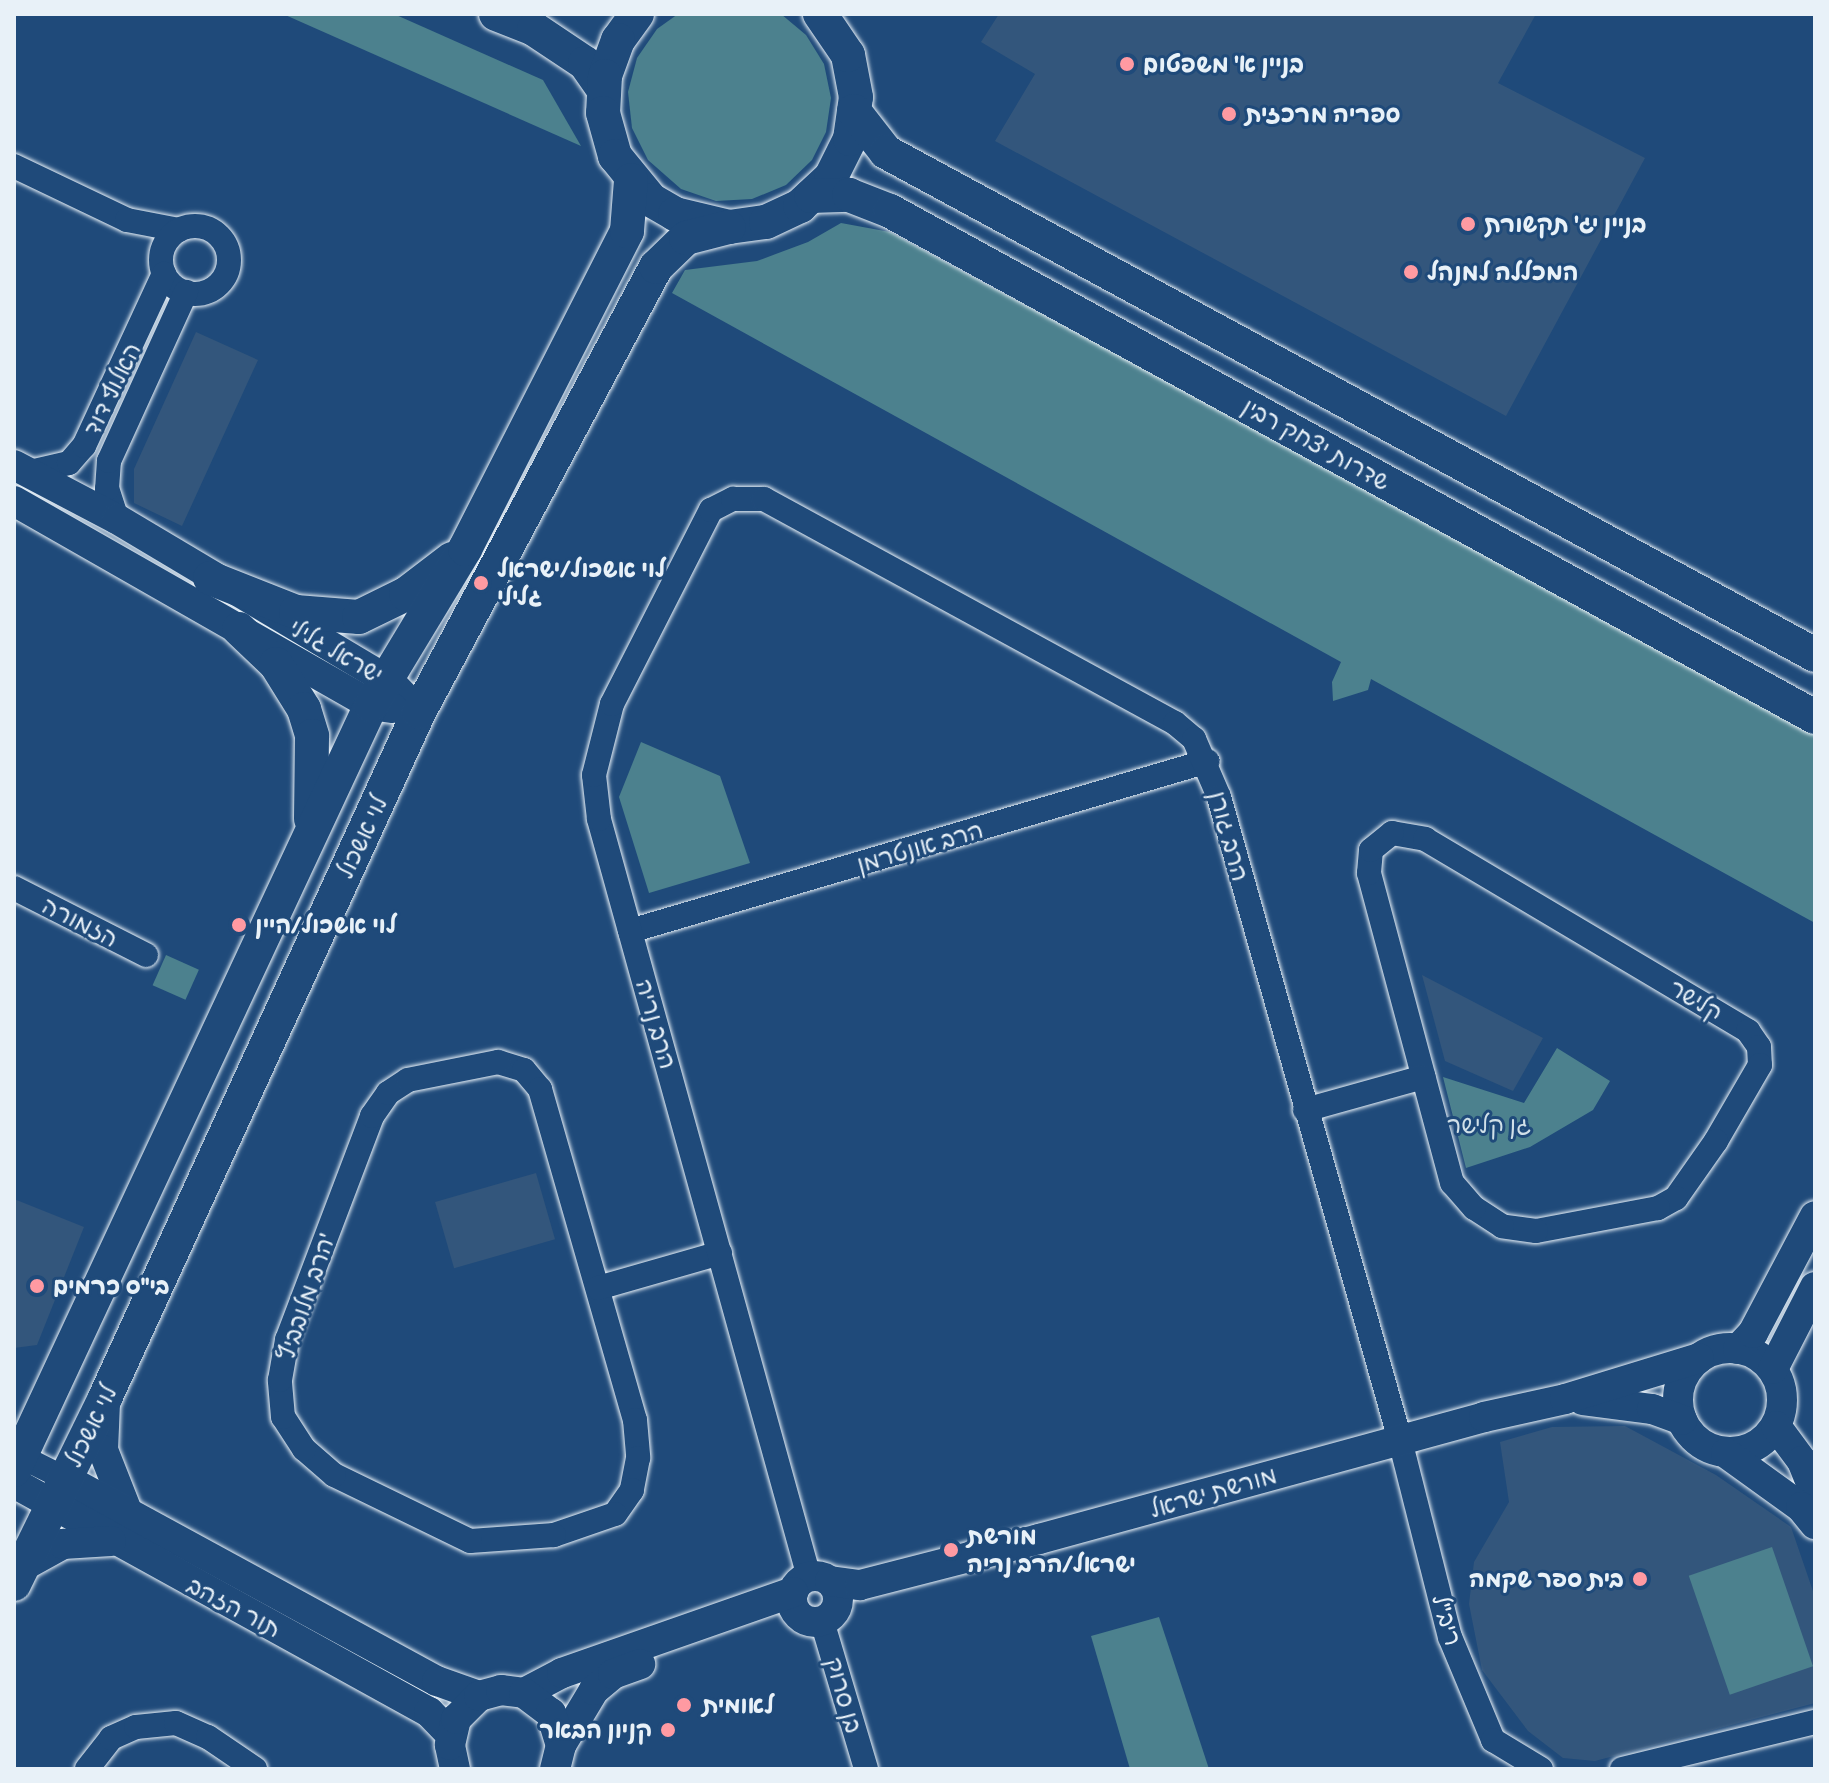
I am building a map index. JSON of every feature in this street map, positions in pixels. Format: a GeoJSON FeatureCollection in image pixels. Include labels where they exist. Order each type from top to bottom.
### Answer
{"type":"FeatureCollection","features":[{"type":"Feature","properties":{"kind":"main road"},"geometry":{"type":"LineString","coordinates":[[496,14],[534,29],[585,63],[604,90]]}},
{"type":"Feature","properties":{"kind":"main road"},"geometry":{"type":"LineString","coordinates":[[637,14],[618,40],[604,90],[607,135],[631,180],[675,214],[729,227]]}},
{"type":"Feature","properties":{"kind":"main road"},"geometry":{"type":"LineString","coordinates":[[811,196],[831,177],[844,152],[854,111],[848,55],[831,21]]}},
{"type":"Feature","properties":{"kind":"main road","name":"שדרות יצחק רבין"},"geometry":{"type":"LineString","coordinates":[[854,111],[886,152],[1815,655]]}},
{"type":"Feature","properties":{"kind":"main road","name":"לוי אשכול"},"geometry":{"type":"LineString","coordinates":[[16,1465],[310,834],[380,693],[465,549],[627,231],[631,180]]}},
{"type":"Feature","properties":{"kind":"main road","name":"שדרות יצחק רבין"},"geometry":{"type":"LineString","coordinates":[[811,196],[849,195],[890,211],[1815,717]]}},
{"type":"Feature","properties":{"kind":"main road","name":"לוי אשכול"},"geometry":{"type":"LineString","coordinates":[[18,1575],[105,1398],[419,712],[656,267],[686,238],[766,222],[811,196]]}},
{"type":"Feature","properties":{"kind":"main road"},"geometry":{"type":"LineString","coordinates":[[210,578],[296,612],[359,617],[406,594],[465,549]]}},
{"type":"Feature","properties":{"kind":"main road"},"geometry":{"type":"LineString","coordinates":[[239,629],[276,664],[304,709],[312,746],[310,834]]}},
{"type":"Feature","properties":{"kind":"main road"},"geometry":{"type":"LineString","coordinates":[[14,1418],[54,1381]]}},
{"type":"Feature","properties":{"kind":"street"},"geometry":{"type":"LineString","coordinates":[[14,166],[127,220],[179,230],[213,231],[229,260],[215,287],[186,292],[127,220]]}},
{"type":"Feature","properties":{"kind":"street"},"geometry":{"type":"LineString","coordinates":[[163,264],[179,230]]}},
{"type":"Feature","properties":{"kind":"street","name":"האלוף דוד"},"geometry":{"type":"LineString","coordinates":[[22,469],[69,463],[84,446],[163,264]]}},
{"type":"Feature","properties":{"kind":"street","name":"האלוף דוד"},"geometry":{"type":"LineString","coordinates":[[117,519],[107,489],[109,461],[186,292]]}},
{"type":"Feature","properties":{"kind":"street","name":"ישראל גלילי"},"geometry":{"type":"LineString","coordinates":[[22,469],[117,519],[380,693]]}},
{"type":"Feature","properties":{"kind":"street","name":"הרב גורן"},"geometry":{"type":"LineString","coordinates":[[733,499],[764,499],[1175,723],[1208,761],[1400,1440]]}},
{"type":"Feature","properties":{"kind":"street","name":"הרב נריה"},"geometry":{"type":"LineString","coordinates":[[733,499],[711,510],[612,704],[600,740],[594,775],[599,819],[720,1253],[821,1596]]}},
{"type":"Feature","properties":{"kind":"street","name":"ישראל גלילי"},"geometry":{"type":"LineString","coordinates":[[14,501],[239,629],[419,712]]}},
{"type":"Feature","properties":{"kind":"street","name":"הרב אונטרמן"},"geometry":{"type":"LineString","coordinates":[[630,931],[1208,761]]}},
{"type":"Feature","properties":{"kind":"street","name":"קלישר"},"geometry":{"type":"LineString","coordinates":[[1392,833],[1425,839],[1748,1031],[1759,1047],[1760,1065],[1676,1198],[1658,1208],[1566,1229],[1502,1226],[1474,1208],[1452,1183],[1423,1077],[1369,873],[1371,850],[1392,833]]}},
{"type":"Feature","properties":{"kind":"street","name":"הזמורה"},"geometry":{"type":"LineString","coordinates":[[14,888],[146,955]]}},
{"type":"Feature","properties":{"kind":"street","name":"הרב מלובביץ'"},"geometry":{"type":"LineString","coordinates":[[498,1062],[524,1070],[540,1089],[598,1288],[635,1420],[638,1458],[632,1490],[615,1514],[554,1535],[470,1541],[334,1475],[304,1449],[283,1417],[280,1380],[287,1340],[372,1116],[388,1093],[408,1080],[498,1062]]}},
{"type":"Feature","properties":{"kind":"street"},"geometry":{"type":"LineString","coordinates":[[1305,1110],[1423,1077]]}},
{"type":"Feature","properties":{"kind":"street"},"geometry":{"type":"LineString","coordinates":[[1815,1216],[1753,1333],[1738,1349],[1699,1358],[1678,1393],[1682,1420],[1699,1443],[1726,1453],[1801,1507],[1815,1524]]}},
{"type":"Feature","properties":{"kind":"street"},"geometry":{"type":"LineString","coordinates":[[598,1288],[720,1253]]}},
{"type":"Feature","properties":{"kind":"street"},"geometry":{"type":"LineString","coordinates":[[1773,1369],[1815,1287]]}},
{"type":"Feature","properties":{"kind":"street"},"geometry":{"type":"LineString","coordinates":[[1726,1453],[1755,1447],[1776,1426],[1783,1397],[1773,1369],[1738,1349]]}},
{"type":"Feature","properties":{"kind":"street","name":"מורשת ישראל"},"geometry":{"type":"LineString","coordinates":[[524,1693],[562,1673],[821,1596],[1400,1440],[1565,1399],[1699,1358]]}},
{"type":"Feature","properties":{"kind":"street"},"geometry":{"type":"LineString","coordinates":[[105,1398],[103,1450],[127,1511]]}},
{"type":"Feature","properties":{"kind":"street","name":"מורשת ישראל"},"geometry":{"type":"LineString","coordinates":[[1565,1399],[1614,1401],[1682,1420]]}},
{"type":"Feature","properties":{"kind":"street"},"geometry":{"type":"LineString","coordinates":[[1776,1426],[1802,1461],[1815,1494]]}},
{"type":"Feature","properties":{"kind":"street","name":"ריב\"ל"},"geometry":{"type":"LineString","coordinates":[[1400,1440],[1450,1637],[1493,1740],[1528,1766]]}},
{"type":"Feature","properties":{"kind":"street","name":"תור הזהב"},"geometry":{"type":"LineString","coordinates":[[16,1465],[59,1492],[111,1541],[429,1712],[451,1735]]}},
{"type":"Feature","properties":{"kind":"street","name":"תור הזהב"},"geometry":{"type":"LineString","coordinates":[[59,1492],[127,1511],[437,1681],[479,1696]]}},
{"type":"Feature","properties":{"kind":"street"},"geometry":{"type":"LineString","coordinates":[[18,1575],[63,1544],[111,1541]]}},
{"type":"Feature","properties":{"kind":"street","name":"מורשת ישראל"},"geometry":{"type":"LineString","coordinates":[[558,1757],[594,1690],[613,1674],[821,1596]]}},
{"type":"Feature","properties":{"kind":"street","name":"בן סרוק"},"geometry":{"type":"LineString","coordinates":[[821,1596],[866,1769]]}},
{"type":"Feature","properties":{"kind":"street"},"geometry":{"type":"LineString","coordinates":[[455,1769],[451,1735],[456,1719],[479,1696],[501,1690],[524,1693],[551,1713],[558,1757]]}},
{"type":"Feature","properties":{"kind":"street"},"geometry":{"type":"LineString","coordinates":[[1622,1769],[1815,1722]]}},
{"type":"Feature","properties":{"kind":"street"},"geometry":{"type":"LineString","coordinates":[[87,1769],[111,1738],[136,1727],[176,1723],[208,1737],[255,1769]]}},
{"type":"Feature","properties":{"kind":"shaded area","name":"המכללה למנהל"},"geometry":{"type":"Polygon","coordinates":[[[999,14],[1536,14],[1498,83],[1645,158],[1506,416],[995,141],[1035,74],[981,42],[999,14]]]}},
{"type":"Feature","properties":{"kind":"shaded area"},"geometry":{"type":"Polygon","coordinates":[[[196,332],[258,360],[182,526],[134,503],[134,469],[196,332]]]}},
{"type":"Feature","properties":{"kind":"shaded area"},"geometry":{"type":"Polygon","coordinates":[[[1422,975],[1543,1038],[1513,1091],[1445,1061],[1422,975]]]}},
{"type":"Feature","properties":{"kind":"shaded area"},"geometry":{"type":"Polygon","coordinates":[[[536,1173],[555,1239],[454,1268],[435,1202],[536,1173]]]}},
{"type":"Feature","properties":{"kind":"shaded area","name":"בי\"ס כרמים"},"geometry":{"type":"Polygon","coordinates":[[[14,1199],[84,1227],[37,1345],[14,1348],[14,1199]]]}},
{"type":"Feature","properties":{"kind":"shaded area","name":"בית ספר שקמה"},"geometry":{"type":"Polygon","coordinates":[[[1625,1426],[1716,1475],[1791,1527],[1815,1597],[1815,1703],[1595,1761],[1563,1758],[1528,1731],[1482,1670],[1469,1604],[1474,1562],[1509,1502],[1500,1442],[1552,1427],[1625,1426]]]}},
{"type":"Feature","properties":{"kind":"green space"},"geometry":{"type":"Polygon","coordinates":[[[283,14],[394,14],[543,80],[581,146],[283,14]]]}},
{"type":"Feature","properties":{"kind":"green space"},"geometry":{"type":"Polygon","coordinates":[[[678,14],[781,14],[806,35],[824,64],[831,98],[826,132],[812,160],[786,185],[752,199],[716,201],[681,189],[648,160],[632,128],[628,92],[637,58],[657,29],[678,14]]]}},
{"type":"Feature","properties":{"kind":"green space"},"geometry":{"type":"Polygon","coordinates":[[[841,223],[890,232],[1815,732],[1815,923],[1371,679],[1368,690],[1333,701],[1332,682],[1341,662],[672,293],[685,270],[757,261],[808,242],[841,223]]]}},
{"type":"Feature","properties":{"kind":"green space"},"geometry":{"type":"Polygon","coordinates":[[[641,742],[720,776],[750,863],[649,893],[619,797],[641,742]]]}},
{"type":"Feature","properties":{"kind":"green space"},"geometry":{"type":"Polygon","coordinates":[[[166,955],[199,970],[185,1000],[153,985],[166,955]]]}},
{"type":"Feature","properties":{"kind":"green space","name":"גן קלישר"},"geometry":{"type":"Polygon","coordinates":[[[1557,1048],[1610,1081],[1593,1110],[1530,1147],[1466,1168],[1443,1077],[1524,1103],[1557,1048]]]}},
{"type":"Feature","properties":{"kind":"green space"},"geometry":{"type":"Polygon","coordinates":[[[1772,1547],[1813,1666],[1730,1695],[1689,1576],[1772,1547]]]}},
{"type":"Feature","properties":{"kind":"green space"},"geometry":{"type":"Polygon","coordinates":[[[1159,1617],[1209,1769],[1130,1769],[1091,1636],[1159,1617]]]}},
{"type":"Feature","properties":{"kind":"place","name":"בניין א' משפטום"},"geometry":{"type":"Point","coordinates":[1127,64]}},
{"type":"Feature","properties":{"kind":"place","name":"ספריה מרכזית"},"geometry":{"type":"Point","coordinates":[1229,114]}},
{"type":"Feature","properties":{"kind":"place","name":"בניין יג' תקשורת"},"geometry":{"type":"Point","coordinates":[1468,224]}},
{"type":"Feature","properties":{"kind":"place","name":"המכללה למנהל"},"geometry":{"type":"Point","coordinates":[1411,272]}},
{"type":"Feature","properties":{"kind":"place","name":"לוי אשכול/ישראל גלילי"},"geometry":{"type":"Point","coordinates":[481,583]}},
{"type":"Feature","properties":{"kind":"place","name":"לוי אשכול/היין"},"geometry":{"type":"Point","coordinates":[239,925]}},
{"type":"Feature","properties":{"kind":"place","name":"בי\"ס כרמים"},"geometry":{"type":"Point","coordinates":[37,1286]}},
{"type":"Feature","properties":{"kind":"place","name":"מורשת ישראל/הרב נריה"},"geometry":{"type":"Point","coordinates":[951,1550]}},
{"type":"Feature","properties":{"kind":"place","name":"בית ספר שקמה"},"geometry":{"type":"Point","coordinates":[1640,1579]}},
{"type":"Feature","properties":{"kind":"place","name":"לאומית"},"geometry":{"type":"Point","coordinates":[684,1705]}},
{"type":"Feature","properties":{"kind":"place","name":"קניון הבאר"},"geometry":{"type":"Point","coordinates":[668,1730]}}]}
